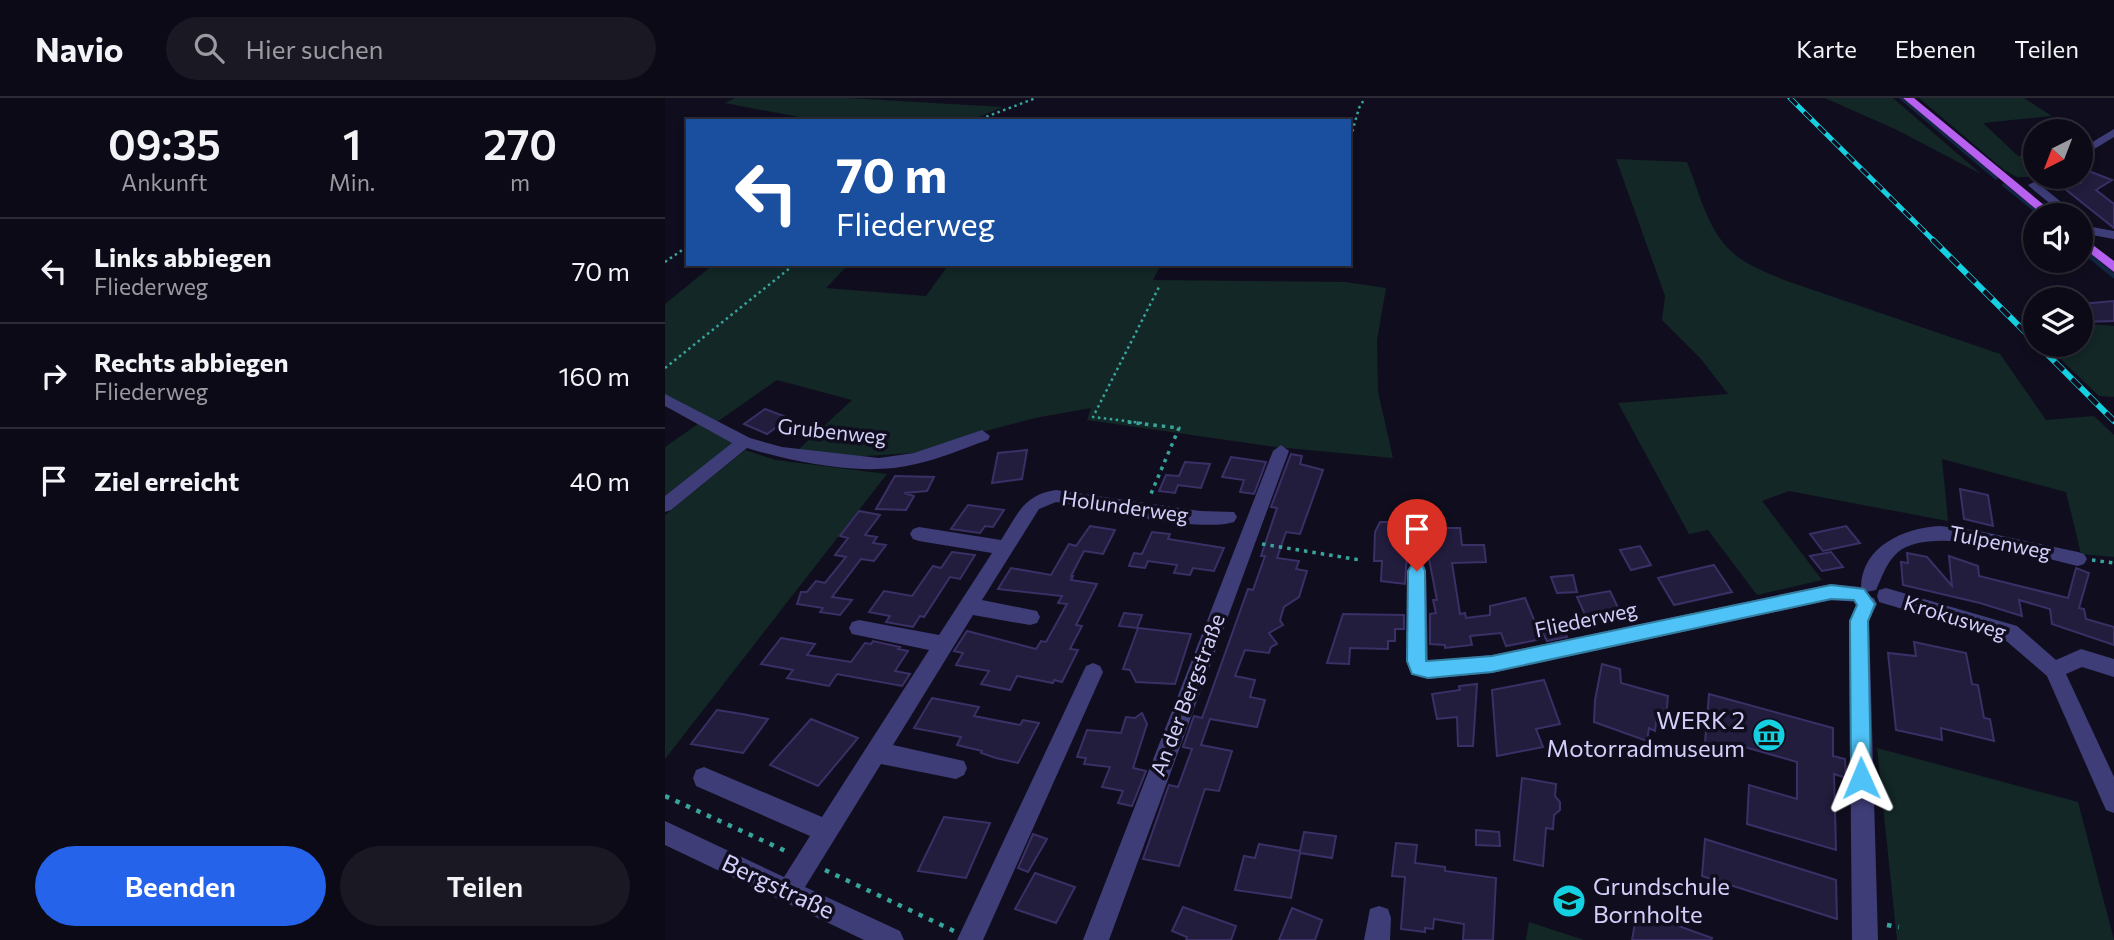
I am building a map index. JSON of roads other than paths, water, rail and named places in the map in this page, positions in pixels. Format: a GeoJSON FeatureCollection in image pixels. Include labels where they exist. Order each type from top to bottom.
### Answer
{"type":"FeatureCollection","features":[{"type":"Feature","properties":{"kind":"main road"},"geometry":{"type":"LineString","coordinates":[[1908,98],[2036,203]]}},
{"type":"Feature","properties":{"kind":"main road"},"geometry":{"type":"LineString","coordinates":[[2093,242],[2114,268]]}},
{"type":"Feature","properties":{"kind":"street"},"geometry":{"type":"LineString","coordinates":[[2093,146],[2114,132]]}},
{"type":"Feature","properties":{"kind":"street"},"geometry":{"type":"LineString","coordinates":[[2015,186],[2023,186]]}},
{"type":"Feature","properties":{"kind":"street"},"geometry":{"type":"LineString","coordinates":[[2039,189],[2056,203]]}},
{"type":"Feature","properties":{"kind":"street"},"geometry":{"type":"LineString","coordinates":[[2093,232],[2114,235]]}},
{"type":"Feature","properties":{"kind":"street","name":"Grubenweg"},"geometry":{"type":"LineString","coordinates":[[665,399],[744,442],[782,453],[879,464],[915,459],[982,436]]}},
{"type":"Feature","properties":{"kind":"street"},"geometry":{"type":"LineString","coordinates":[[665,505],[744,442]]}},
{"type":"Feature","properties":{"kind":"street","name":"An der Bergstraße"},"geometry":{"type":"LineString","coordinates":[[1096,940],[1281,451]]}},
{"type":"Feature","properties":{"kind":"street","name":"Holunderweg"},"geometry":{"type":"LineString","coordinates":[[787,893],[1033,504],[1056,496],[1200,517],[1228,517]]}},
{"type":"Feature","properties":{"kind":"street","name":"Tulpenweg"},"geometry":{"type":"LineString","coordinates":[[1865,940],[1859,621],[1874,568],[1888,550],[1905,537],[1929,532],[1953,532],[2078,559]]}},
{"type":"Feature","properties":{"kind":"street"},"geometry":{"type":"LineString","coordinates":[[919,534],[1006,548]]}},
{"type":"Feature","properties":{"kind":"street","name":"Fliederweg"},"geometry":{"type":"LineString","coordinates":[[1417,571],[1416,661],[1419,668],[1428,670],[1492,664],[1831,592],[1865,594]]}},
{"type":"Feature","properties":{"kind":"street","name":"Krokusweg"},"geometry":{"type":"LineString","coordinates":[[1865,594],[1881,607],[1887,602],[1886,596],[2010,632],[2054,670],[2114,802]]}},
{"type":"Feature","properties":{"kind":"street"},"geometry":{"type":"LineString","coordinates":[[969,606],[1030,617]]}},
{"type":"Feature","properties":{"kind":"street"},"geometry":{"type":"LineString","coordinates":[[859,628],[945,645]]}},
{"type":"Feature","properties":{"kind":"street"},"geometry":{"type":"LineString","coordinates":[[2054,670],[2081,658],[2114,668]]}},
{"type":"Feature","properties":{"kind":"street"},"geometry":{"type":"LineString","coordinates":[[970,940],[1093,672]]}},
{"type":"Feature","properties":{"kind":"street"},"geometry":{"type":"LineString","coordinates":[[875,752],[956,768]]}},
{"type":"Feature","properties":{"kind":"street"},"geometry":{"type":"LineString","coordinates":[[704,778],[826,831]]}},
{"type":"Feature","properties":{"kind":"street","name":"Bergstraße"},"geometry":{"type":"LineString","coordinates":[[665,833],[891,940]]}},
{"type":"Feature","properties":{"kind":"waterway"},"geometry":{"type":"LineString","coordinates":[[1901,98],[1996,178]]}},
{"type":"Feature","properties":{"kind":"waterway"},"geometry":{"type":"LineString","coordinates":[[2004,185],[2026,203]]}},
{"type":"Feature","properties":{"kind":"waterway"},"geometry":{"type":"LineString","coordinates":[[2093,259],[2114,276]]}},
{"type":"Feature","properties":{"kind":"railway"},"geometry":{"type":"LineString","coordinates":[[1790,98],[1935,242]]}},
{"type":"Feature","properties":{"kind":"railway"},"geometry":{"type":"LineString","coordinates":[[1935,242],[2023,330]]}},
{"type":"Feature","properties":{"kind":"railway"},"geometry":{"type":"LineString","coordinates":[[2050,357],[2114,421]]}},
{"type":"Feature","properties":{"kind":"place","name":"WERK 2 Motorradmuseum"},"geometry":{"type":"Point","coordinates":[1769,735]}},
{"type":"Feature","properties":{"kind":"place","name":"Grundschule Bornholte"},"geometry":{"type":"Point","coordinates":[1569,901]}}]}
